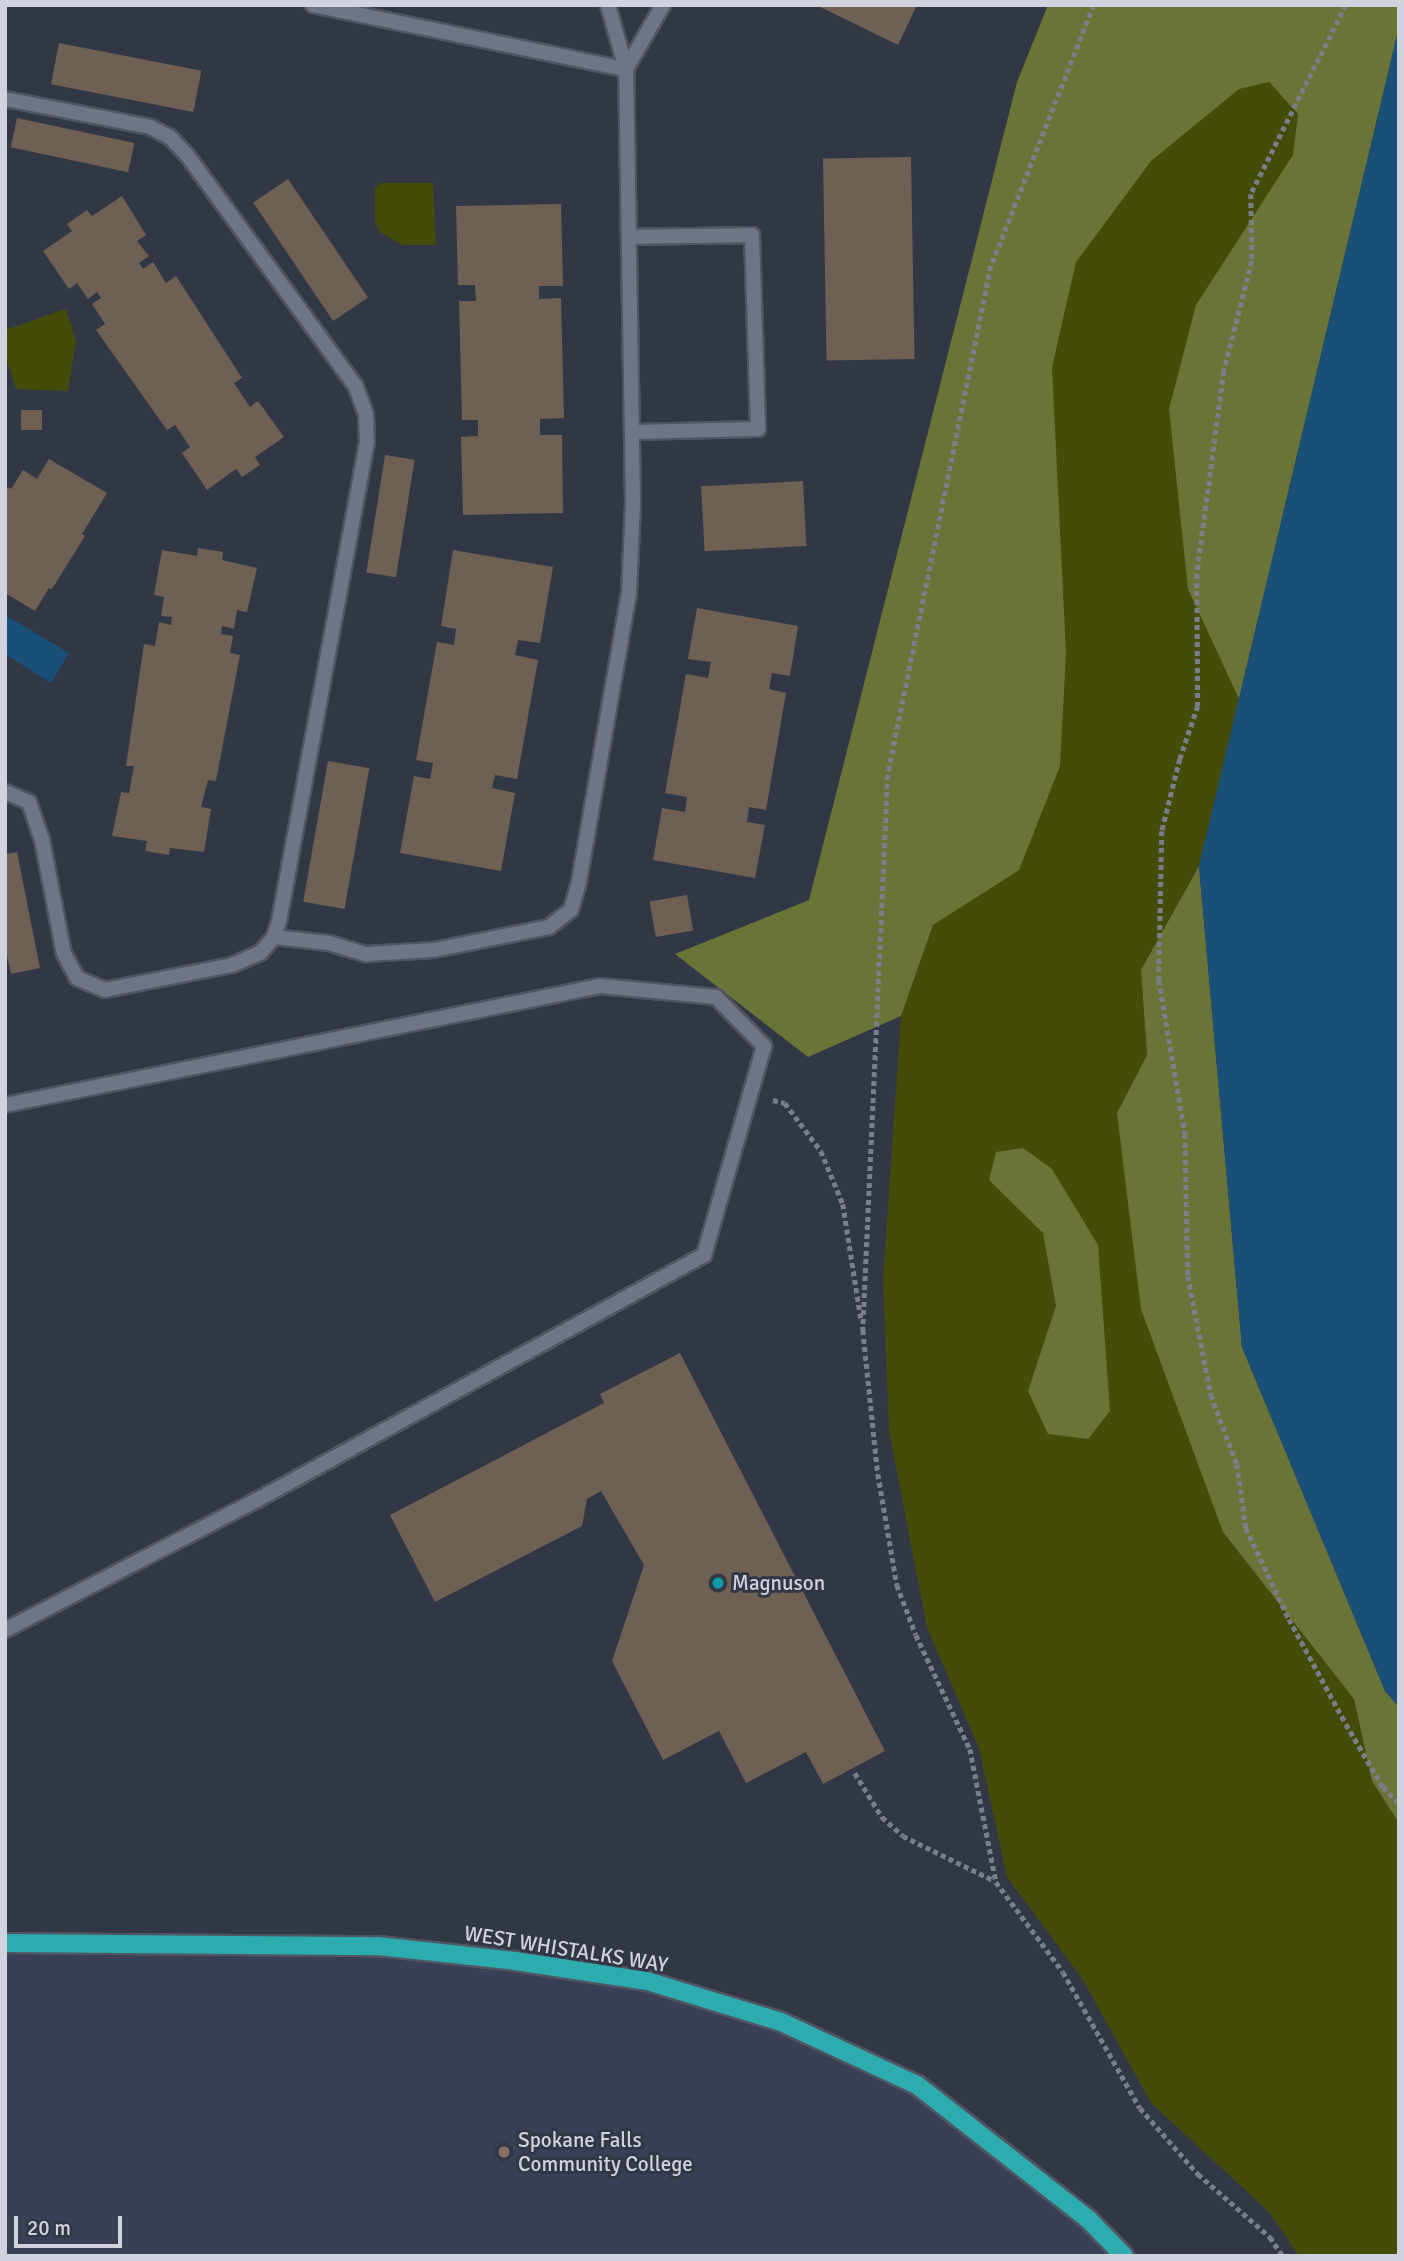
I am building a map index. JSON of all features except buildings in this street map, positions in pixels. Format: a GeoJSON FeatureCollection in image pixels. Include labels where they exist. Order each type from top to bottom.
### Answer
{"type":"FeatureCollection","features":[{"type":"Feature","properties":{"kind":"main road","name":"WEST WHISTALKS WAY"},"geometry":{"type":"LineString","coordinates":[[5,1943],[378,1945],[515,1961],[647,1981],[780,2022],[917,2085],[1089,2220],[1124,2256]]}},
{"type":"Feature","properties":{"kind":"street"},"geometry":{"type":"LineString","coordinates":[[313,5],[626,69]]}},
{"type":"Feature","properties":{"kind":"street"},"geometry":{"type":"LineString","coordinates":[[274,937],[329,943],[366,954],[434,950],[549,927],[571,909],[579,882],[629,594],[632,432],[626,69],[608,5]]}},
{"type":"Feature","properties":{"kind":"street"},"geometry":{"type":"LineString","coordinates":[[626,69],[663,5]]}},
{"type":"Feature","properties":{"kind":"street"},"geometry":{"type":"LineString","coordinates":[[5,99],[150,127],[170,137],[187,155],[356,387],[366,415],[367,442],[281,918],[274,937],[260,953],[232,965],[105,990],[77,978],[64,954],[42,840],[30,802],[5,792]]}},
{"type":"Feature","properties":{"kind":"street"},"geometry":{"type":"LineString","coordinates":[[629,237],[752,235],[758,429],[632,432]]}},
{"type":"Feature","properties":{"kind":"street"},"geometry":{"type":"LineString","coordinates":[[5,1105],[600,986],[716,997],[764,1046],[704,1255],[257,1500],[5,1630]]}},
{"type":"Feature","properties":{"kind":"path"},"geometry":{"type":"LineString","coordinates":[[863,1330],[888,775],[991,266],[1094,5]]}},
{"type":"Feature","properties":{"kind":"path"},"geometry":{"type":"LineString","coordinates":[[1346,5],[1251,194],[1252,261],[1224,371],[1197,574],[1198,706],[1180,759],[1162,831],[1159,980],[1185,1134],[1188,1276],[1211,1395],[1237,1464],[1246,1528],[1289,1619],[1346,1724],[1383,1787],[1399,1802]]}},
{"type":"Feature","properties":{"kind":"path"},"geometry":{"type":"LineString","coordinates":[[750,1094],[785,1103],[821,1151],[843,1204],[863,1330],[878,1474],[897,1584],[916,1635],[970,1749],[996,1882],[1063,1972],[1140,2108],[1198,2174],[1270,2238],[1283,2256]]}},
{"type":"Feature","properties":{"kind":"path"},"geometry":{"type":"LineString","coordinates":[[855,1773],[881,1817],[902,1836],[996,1882]]}},
{"type":"Feature","properties":{"kind":"shaded area","name":"Spokane Falls Community College"},"geometry":{"type":"Polygon","coordinates":[[[5,1943],[378,1946],[647,1981],[781,2022],[917,2085],[1124,2256],[5,2256],[5,1943]]]}},
{"type":"Feature","properties":{"kind":"green space"},"geometry":{"type":"Polygon","coordinates":[[[1048,5],[1399,5],[1399,27],[1199,866],[1141,970],[1147,1055],[1117,1113],[1223,1532],[1354,1699],[1372,1781],[1399,1823],[1399,2256],[1299,2256],[1269,2212],[1151,2103],[1083,1980],[1007,1877],[979,1748],[927,1628],[889,1431],[883,1279],[901,1016],[933,925],[1017,82],[1048,5]],[[1043,1232],[1056,1306],[1028,1391],[1110,1411],[1043,1232]]]}},
{"type":"Feature","properties":{"kind":"green space"},"geometry":{"type":"Polygon","coordinates":[[[1048,5],[1399,5],[1399,27],[1239,699],[1188,589],[1169,409],[1196,305],[1293,155],[1298,114],[1269,82],[1239,89],[1151,161],[1076,262],[1052,367],[1066,653],[1060,766],[1019,870],[933,925],[901,1016],[808,1057],[675,954],[809,900],[1017,82],[1048,5]]]}},
{"type":"Feature","properties":{"kind":"green space"},"geometry":{"type":"Polygon","coordinates":[[[381,183],[433,183],[436,245],[402,245],[380,232],[375,222],[375,188],[381,183]]]}},
{"type":"Feature","properties":{"kind":"green space"},"geometry":{"type":"Polygon","coordinates":[[[66,309],[76,341],[68,391],[16,389],[5,355],[5,330],[66,309]]]}},
{"type":"Feature","properties":{"kind":"green space"},"geometry":{"type":"Polygon","coordinates":[[[1199,866],[1242,1347],[1385,1691],[1399,1707],[1399,1823],[1372,1781],[1354,1699],[1223,1532],[1141,1309],[1117,1113],[1147,1055],[1141,970],[1199,866]]]}},
{"type":"Feature","properties":{"kind":"green space"},"geometry":{"type":"Polygon","coordinates":[[[1023,1148],[1052,1169],[1098,1245],[1110,1411],[1088,1439],[1048,1434],[1028,1391],[1056,1306],[1043,1233],[989,1180],[996,1152],[1023,1148]]]}},
{"type":"Feature","properties":{"kind":"water"},"geometry":{"type":"Polygon","coordinates":[[[1399,27],[1399,1707],[1385,1691],[1242,1347],[1199,866],[1399,27]]]}},
{"type":"Feature","properties":{"kind":"water"},"geometry":{"type":"Polygon","coordinates":[[[5,615],[69,653],[51,683],[5,654],[5,615]]]}},
{"type":"Feature","properties":{"kind":"place","name":"Magnuson"},"geometry":{"type":"Point","coordinates":[718,1583]}},
{"type":"Feature","properties":{"kind":"place","name":"Spokane Falls Community College"},"geometry":{"type":"Point","coordinates":[504,2152]}}]}
